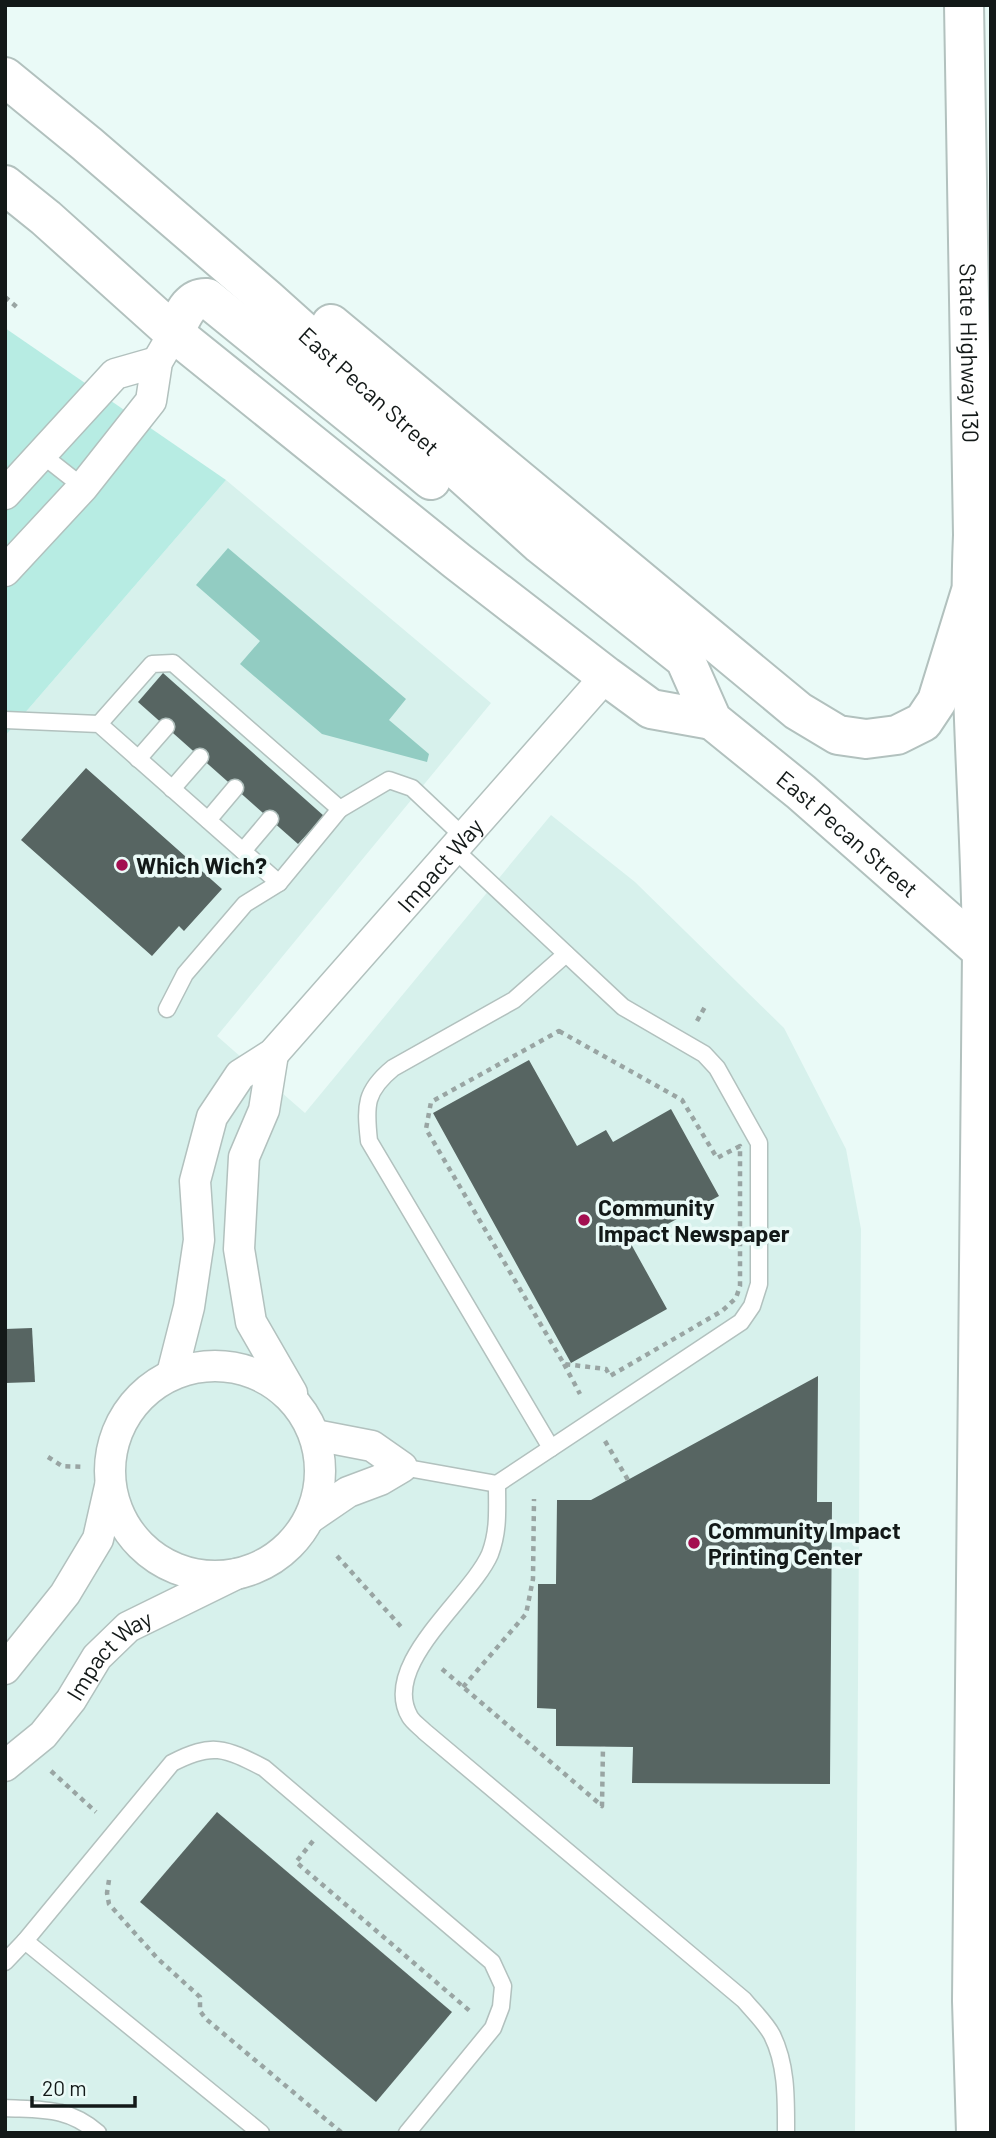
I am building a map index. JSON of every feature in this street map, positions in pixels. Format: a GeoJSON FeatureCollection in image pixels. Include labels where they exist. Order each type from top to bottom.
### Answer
{"type":"FeatureCollection","features":[{"type":"Feature","properties":{"kind":"main road","name":"State Highway 130"},"geometry":{"type":"LineString","coordinates":[[964,5],[973,535],[970,594],[986,955],[972,2001],[976,2133]]}},
{"type":"Feature","properties":{"kind":"main road","name":"East Pecan Street"},"geometry":{"type":"LineString","coordinates":[[5,77],[267,299],[540,544],[685,659],[712,720],[801,792],[986,955]]}},
{"type":"Feature","properties":{"kind":"main road","name":"East Pecan Street"},"geometry":{"type":"LineString","coordinates":[[5,185],[46,218],[165,348],[457,561],[651,709],[712,720]]}},
{"type":"Feature","properties":{"kind":"main road"},"geometry":{"type":"LineString","coordinates":[[165,348],[191,302],[207,298],[506,542],[540,544]]}},
{"type":"Feature","properties":{"kind":"main road"},"geometry":{"type":"LineString","coordinates":[[267,299],[295,300],[308,304],[798,711],[838,735],[866,739],[897,735],[923,722],[937,701],[970,594]]}},
{"type":"Feature","properties":{"kind":"street"},"geometry":{"type":"LineString","coordinates":[[5,494],[116,374],[165,348]]}},
{"type":"Feature","properties":{"kind":"street"},"geometry":{"type":"LineString","coordinates":[[5,571],[83,487],[151,401],[165,348]]}},
{"type":"Feature","properties":{"kind":"street","name":"Impact Way"},"geometry":{"type":"LineString","coordinates":[[172,1374],[189,1307],[199,1240],[194,1181],[212,1117],[240,1074],[273,1054],[607,676]]}},
{"type":"Feature","properties":{"kind":"street"},"geometry":{"type":"LineString","coordinates":[[273,1054],[264,1110],[244,1157],[239,1249],[251,1322],[315,1434],[321,1473],[310,1518]]}},
{"type":"Feature","properties":{"kind":"street"},"geometry":{"type":"LineString","coordinates":[[5,1669],[65,1594],[98,1539],[110,1485],[116,1432],[134,1402],[172,1374],[224,1365],[271,1381],[298,1404]]}},
{"type":"Feature","properties":{"kind":"street"},"geometry":{"type":"LineString","coordinates":[[110,1485],[124,1525],[147,1552],[181,1570],[236,1574],[270,1561],[289,1547],[310,1518],[348,1492],[380,1480],[402,1467],[372,1446],[315,1434]]}},
{"type":"Feature","properties":{"kind":"street","name":"Impact Way"},"geometry":{"type":"LineString","coordinates":[[5,1766],[43,1735],[71,1700],[97,1657],[128,1627],[236,1574]]}},
{"type":"Feature","properties":{"kind":"lane"},"geometry":{"type":"LineString","coordinates":[[41,454],[83,487]]}},
{"type":"Feature","properties":{"kind":"lane"},"geometry":{"type":"LineString","coordinates":[[99,724],[152,664],[173,663],[196,693],[300,785],[340,809]]}},
{"type":"Feature","properties":{"kind":"lane"},"geometry":{"type":"LineString","coordinates":[[5,720],[99,724],[279,883]]}},
{"type":"Feature","properties":{"kind":"lane"},"geometry":{"type":"LineString","coordinates":[[138,759],[166,727]]}},
{"type":"Feature","properties":{"kind":"lane"},"geometry":{"type":"LineString","coordinates":[[172,789],[200,757]]}},
{"type":"Feature","properties":{"kind":"lane"},"geometry":{"type":"LineString","coordinates":[[167,1009],[185,974],[245,904],[279,883],[340,809],[389,780],[412,788],[460,844],[566,954],[623,1007],[704,1054],[717,1068],[759,1143],[759,1284],[752,1306],[741,1322],[497,1484],[402,1467]]}},
{"type":"Feature","properties":{"kind":"lane"},"geometry":{"type":"LineString","coordinates":[[208,820],[235,788]]}},
{"type":"Feature","properties":{"kind":"lane"},"geometry":{"type":"LineString","coordinates":[[243,851],[270,820]]}},
{"type":"Feature","properties":{"kind":"lane"},"geometry":{"type":"LineString","coordinates":[[551,1448],[369,1141],[366,1115],[377,1081],[393,1068],[514,1000],[566,954]]}},
{"type":"Feature","properties":{"kind":"lane"},"geometry":{"type":"LineString","coordinates":[[497,1484],[498,1529],[489,1555],[475,1580],[421,1647],[406,1676],[403,1699],[410,1717],[744,2000],[771,2033],[781,2059],[786,2096],[786,2133]]}},
{"type":"Feature","properties":{"kind":"lane"},"geometry":{"type":"LineString","coordinates":[[5,1962],[172,1763],[195,1751],[217,1749],[239,1755],[264,1768],[492,1962],[503,1986],[501,2007],[493,2028],[407,2133]]}},
{"type":"Feature","properties":{"kind":"lane"},"geometry":{"type":"LineString","coordinates":[[25,1941],[261,2133]]}},
{"type":"Feature","properties":{"kind":"lane"},"geometry":{"type":"LineString","coordinates":[[5,2108],[61,2111],[85,2121],[98,2133]]}},
{"type":"Feature","properties":{"kind":"path"},"geometry":{"type":"LineString","coordinates":[[5,297],[19,309]]}},
{"type":"Feature","properties":{"kind":"path"},"geometry":{"type":"LineString","coordinates":[[697,1021],[706,1005]]}},
{"type":"Feature","properties":{"kind":"path"},"geometry":{"type":"LineString","coordinates":[[564,1364],[606,1370],[610,1376],[722,1311],[736,1298],[740,1286],[740,1146],[717,1158],[682,1100],[559,1031],[431,1102],[426,1129],[580,1394]]}},
{"type":"Feature","properties":{"kind":"path"},"geometry":{"type":"LineString","coordinates":[[601,1435],[628,1480]]}},
{"type":"Feature","properties":{"kind":"path"},"geometry":{"type":"LineString","coordinates":[[48,1457],[62,1466],[85,1467]]}},
{"type":"Feature","properties":{"kind":"path"},"geometry":{"type":"LineString","coordinates":[[463,1687],[526,1614],[533,1578],[534,1499]]}},
{"type":"Feature","properties":{"kind":"path"},"geometry":{"type":"LineString","coordinates":[[337,1556],[404,1630]]}},
{"type":"Feature","properties":{"kind":"path"},"geometry":{"type":"LineString","coordinates":[[442,1669],[602,1806],[603,1746]]}},
{"type":"Feature","properties":{"kind":"path"},"geometry":{"type":"LineString","coordinates":[[50,1770],[96,1812]]}},
{"type":"Feature","properties":{"kind":"path"},"geometry":{"type":"LineString","coordinates":[[315,1839],[296,1862],[478,2018]]}},
{"type":"Feature","properties":{"kind":"path"},"geometry":{"type":"LineString","coordinates":[[112,1873],[108,1882],[109,1904],[157,1958],[200,1997],[200,2011],[206,2019],[342,2133]]}},
{"type":"Feature","properties":{"kind":"shaded area"},"geometry":{"type":"Polygon","coordinates":[[[5,328],[226,480],[5,736],[5,328]]]}},
{"type":"Feature","properties":{"kind":"shaded area"},"geometry":{"type":"Polygon","coordinates":[[[226,480],[491,703],[217,1036],[305,1113],[551,815],[635,882],[784,1028],[846,1149],[861,1229],[855,2133],[5,2133],[5,736],[226,480]]]}},
{"type":"Feature","properties":{"kind":"shaded area"},"geometry":{"type":"Polygon","coordinates":[[[228,548],[406,699],[389,720],[429,754],[427,762],[322,734],[240,664],[260,641],[196,585],[228,548]]]}},
{"type":"Feature","properties":{"kind":"building"},"geometry":{"type":"Polygon","coordinates":[[[163,673],[324,816],[298,844],[138,702],[163,673]]]}},
{"type":"Feature","properties":{"kind":"building","name":"Which Wich?"},"geometry":{"type":"Polygon","coordinates":[[[86,768],[222,889],[184,931],[179,926],[152,956],[21,840],[86,768]]]}},
{"type":"Feature","properties":{"kind":"building","name":"Community Impact Newspaper"},"geometry":{"type":"Polygon","coordinates":[[[529,1060],[577,1146],[606,1130],[613,1142],[671,1109],[719,1196],[631,1244],[667,1309],[571,1363],[433,1113],[529,1060]]]}},
{"type":"Feature","properties":{"kind":"building"},"geometry":{"type":"Polygon","coordinates":[[[32,1328],[35,1382],[5,1383],[5,1329],[32,1328]]]}},
{"type":"Feature","properties":{"kind":"building","name":"Community Impact Printing Center"},"geometry":{"type":"Polygon","coordinates":[[[818,1376],[817,1502],[832,1502],[830,1784],[632,1783],[633,1747],[556,1746],[556,1709],[537,1708],[538,1584],[556,1584],[557,1500],[591,1500],[818,1376]]]}},
{"type":"Feature","properties":{"kind":"building"},"geometry":{"type":"Polygon","coordinates":[[[217,1812],[452,2012],[376,2102],[140,1902],[217,1812]]]}},
{"type":"Feature","properties":{"kind":"place","name":"Which Wich?"},"geometry":{"type":"Point","coordinates":[122,865]}},
{"type":"Feature","properties":{"kind":"place","name":"Community Impact Newspaper"},"geometry":{"type":"Point","coordinates":[584,1220]}},
{"type":"Feature","properties":{"kind":"place","name":"Community Impact Printing Center"},"geometry":{"type":"Point","coordinates":[694,1543]}}]}
